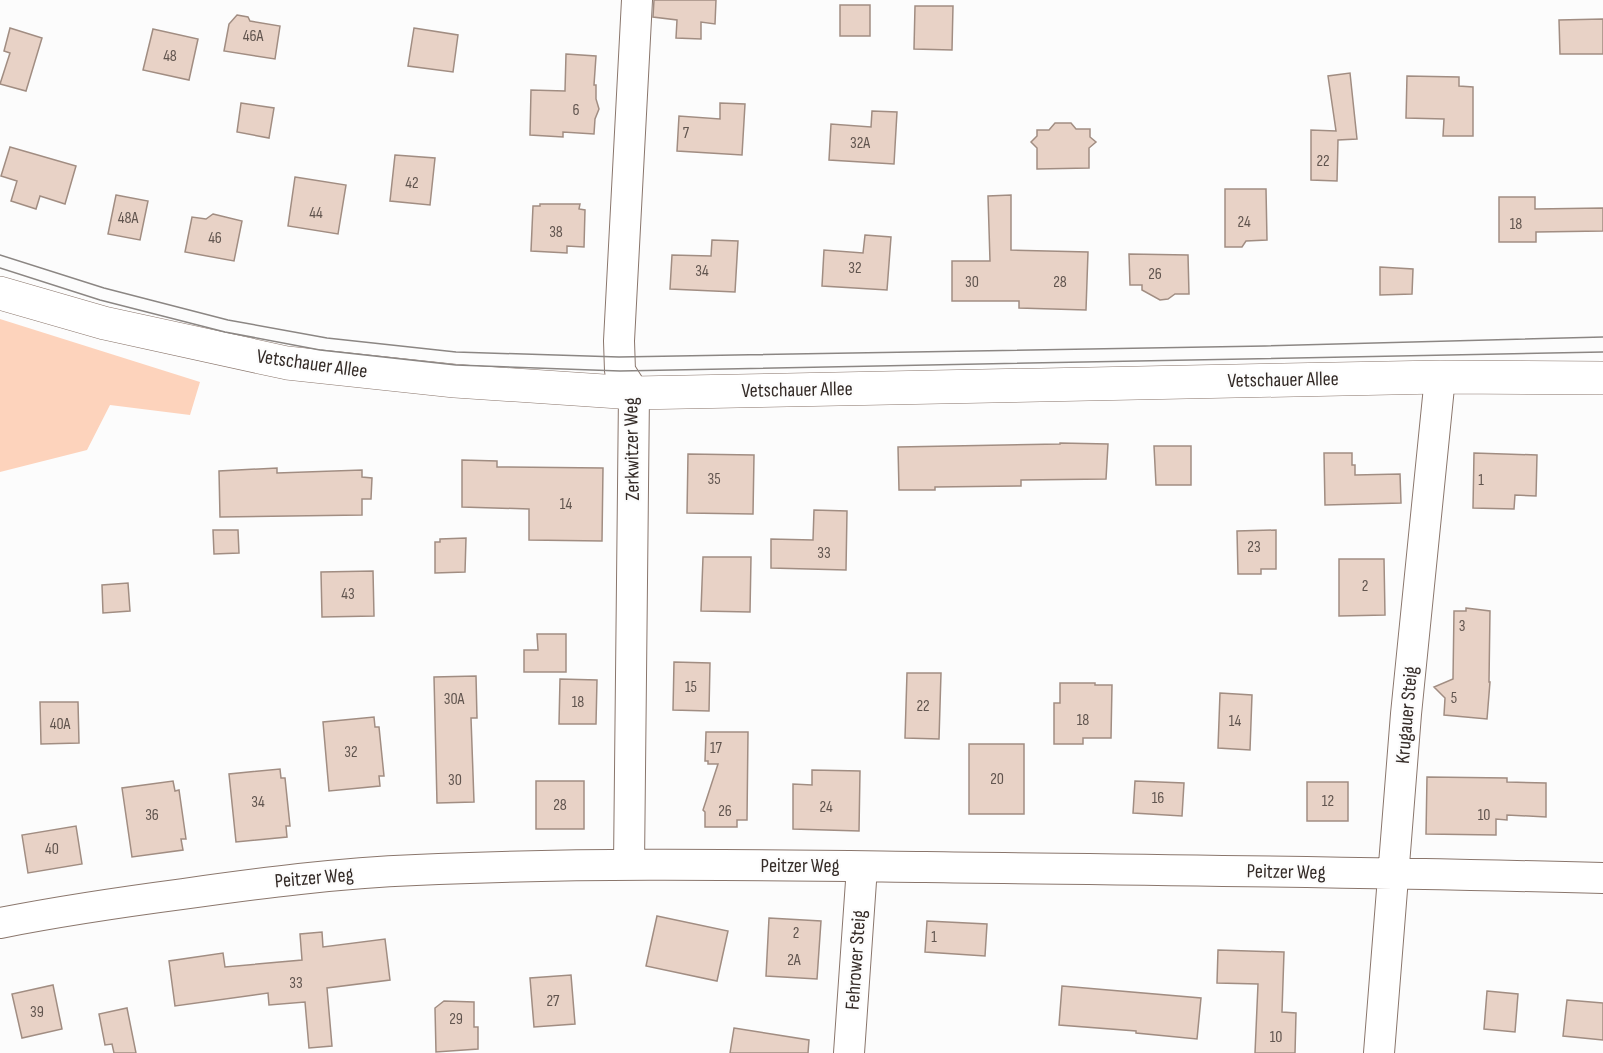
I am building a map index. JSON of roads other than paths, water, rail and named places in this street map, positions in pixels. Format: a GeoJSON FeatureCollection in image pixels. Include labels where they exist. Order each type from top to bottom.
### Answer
{"type":"FeatureCollection","features":[{"type":"Feature","properties":{"kind":"street","name":"Zerkwitzer Weg"},"geometry":{"type":"LineString","coordinates":[[629,865],[634,393],[620,371],[619,341],[637,0]]}},
{"type":"Feature","properties":{"kind":"street","name":"Vetschauer Allee"},"geometry":{"type":"LineString","coordinates":[[0,293],[104,323],[287,363],[455,381],[634,393],[1440,377],[1603,378]]}},
{"type":"Feature","properties":{"kind":"street","name":"Krugauer Steig"},"geometry":{"type":"LineString","coordinates":[[1379,1053],[1407,703],[1440,377]]}},
{"type":"Feature","properties":{"kind":"street","name":"Peitzer Weg"},"geometry":{"type":"LineString","coordinates":[[0,922],[127,901],[312,878],[414,870],[629,865],[1393,873],[1603,878]]}},
{"type":"Feature","properties":{"kind":"street","name":"Fehrower Steig"},"geometry":{"type":"LineString","coordinates":[[849,1053],[862,867]]}},
{"type":"Feature","properties":{"kind":"tram line"},"geometry":{"type":"LineString","coordinates":[[0,255],[104,288],[228,320],[327,338],[456,352],[619,357],[1265,346],[1603,337]]}},
{"type":"Feature","properties":{"kind":"tram line"},"geometry":{"type":"LineString","coordinates":[[0,268],[100,300],[225,332],[320,350],[456,365],[620,371],[1603,352]]}}]}
